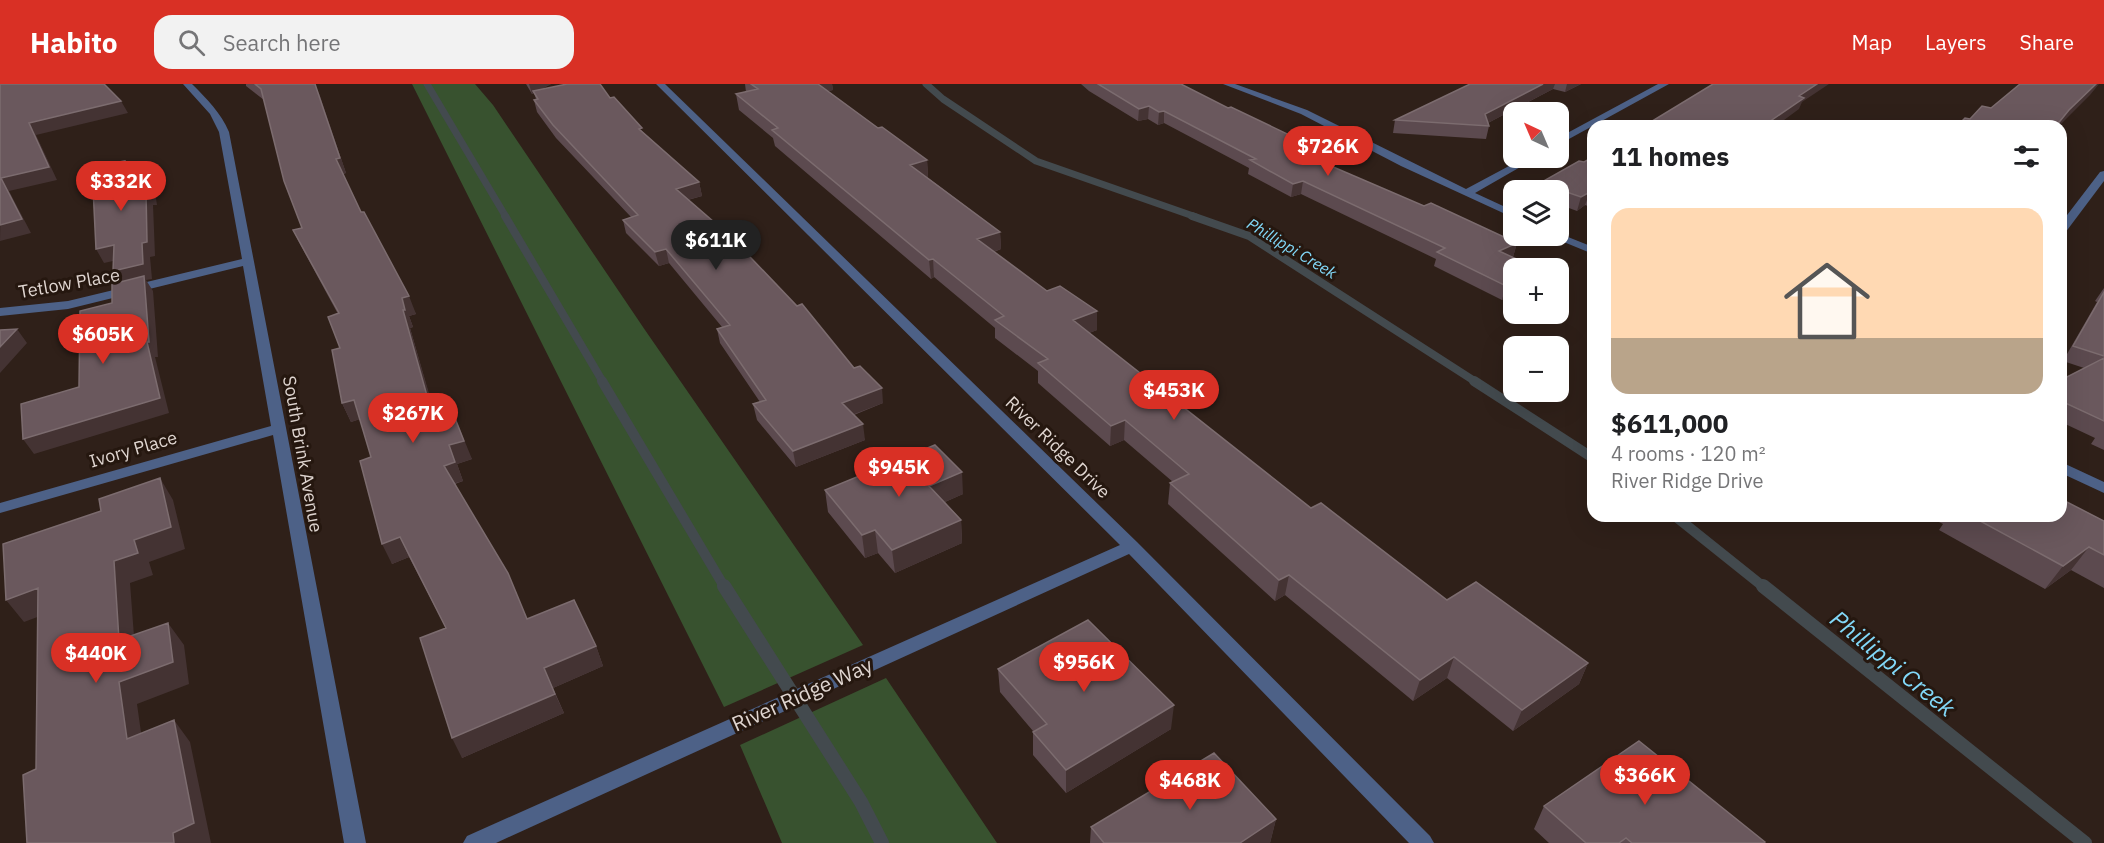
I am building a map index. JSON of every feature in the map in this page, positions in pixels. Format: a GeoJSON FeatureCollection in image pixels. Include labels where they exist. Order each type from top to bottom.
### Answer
{"type":"FeatureCollection","features":[{"type":"Feature","properties":{"kind":"street","name":"South Brink Avenue"},"geometry":{"type":"LineString","coordinates":[[187,84],[210,108],[224,132],[355,843]]}},
{"type":"Feature","properties":{"kind":"street","name":"River Ridge Drive"},"geometry":{"type":"LineString","coordinates":[[660,84],[1131,546],[1423,843]]}},
{"type":"Feature","properties":{"kind":"street"},"geometry":{"type":"LineString","coordinates":[[1227,84],[1304,112],[1503,210]]}},
{"type":"Feature","properties":{"kind":"street"},"geometry":{"type":"LineString","coordinates":[[1599,120],[1665,84]]}},
{"type":"Feature","properties":{"kind":"street"},"geometry":{"type":"LineString","coordinates":[[1569,136],[1587,126]]}},
{"type":"Feature","properties":{"kind":"street"},"geometry":{"type":"LineString","coordinates":[[1466,193],[1512,168]]}},
{"type":"Feature","properties":{"kind":"street"},"geometry":{"type":"LineString","coordinates":[[2067,223],[2104,174]]}},
{"type":"Feature","properties":{"kind":"street"},"geometry":{"type":"LineString","coordinates":[[1569,241],[1587,248]]}},
{"type":"Feature","properties":{"kind":"street","name":"Tetlow Place"},"geometry":{"type":"LineString","coordinates":[[0,312],[68,305],[248,261]]}},
{"type":"Feature","properties":{"kind":"street","name":"Ivory Place"},"geometry":{"type":"LineString","coordinates":[[0,508],[278,429]]}},
{"type":"Feature","properties":{"kind":"street"},"geometry":{"type":"LineString","coordinates":[[2067,470],[2104,488]]}},
{"type":"Feature","properties":{"kind":"street","name":"River Ridge Way"},"geometry":{"type":"LineString","coordinates":[[474,843],[1131,546]]}},
{"type":"Feature","properties":{"kind":"green space"},"geometry":{"type":"Polygon","coordinates":[[[412,84],[475,84],[493,105],[863,645],[724,707],[412,84]]]}},
{"type":"Feature","properties":{"kind":"green space"},"geometry":{"type":"Polygon","coordinates":[[[886,678],[997,843],[782,843],[740,745],[886,678]]]}},
{"type":"Feature","properties":{"kind":"building"},"geometry":{"type":"Polygon","coordinates":[[[0,84],[104,84],[121,101],[29,123],[49,167],[1,178],[22,219],[0,225],[0,84]]]}},
{"type":"Feature","properties":{"kind":"building"},"geometry":{"type":"Polygon","coordinates":[[[255,84],[315,84],[340,158],[336,159],[361,212],[364,212],[409,296],[402,298],[405,310],[403,310],[429,403],[447,398],[464,441],[449,445],[455,462],[444,466],[508,573],[527,619],[574,600],[596,646],[544,668],[555,694],[452,738],[420,638],[446,628],[400,537],[382,544],[360,461],[371,457],[354,400],[342,403],[332,350],[340,348],[328,317],[339,313],[293,230],[302,228],[284,181],[261,89],[255,84]]]}},
{"type":"Feature","properties":{"kind":"building"},"geometry":{"type":"Polygon","coordinates":[[[567,84],[600,84],[610,98],[614,97],[642,128],[639,129],[699,182],[676,189],[729,235],[797,306],[802,304],[854,368],[860,366],[882,388],[842,403],[863,424],[793,451],[753,404],[766,400],[717,329],[730,325],[666,249],[655,252],[623,220],[638,215],[553,125],[534,100],[538,99],[533,91],[567,84]]]}},
{"type":"Feature","properties":{"kind":"building"},"geometry":{"type":"Polygon","coordinates":[[[751,84],[818,84],[878,128],[882,127],[927,160],[910,165],[1000,232],[977,239],[1047,291],[1060,286],[1097,311],[1073,320],[1311,508],[1321,503],[1447,600],[1476,582],[1588,663],[1522,710],[1454,657],[1420,680],[1289,575],[1279,580],[1170,483],[1189,474],[1125,420],[1111,426],[1038,363],[1048,359],[995,320],[1004,316],[933,259],[929,260],[772,130],[778,128],[736,94],[758,89],[751,84]]]}},
{"type":"Feature","properties":{"kind":"building"},"geometry":{"type":"Polygon","coordinates":[[[1098,84],[1181,84],[1331,155],[1317,160],[1424,206],[1431,203],[1503,236],[1503,246],[1510,246],[1499,251],[1514,258],[1503,258],[1503,285],[1437,252],[1445,248],[1303,181],[1293,184],[1250,160],[1256,159],[1164,111],[1159,112],[1149,106],[1139,109],[1098,84]]]}},
{"type":"Feature","properties":{"kind":"building"},"geometry":{"type":"Polygon","coordinates":[[[1470,84],[1543,84],[1508,102],[1503,102],[1503,105],[1485,114],[1489,126],[1395,120],[1470,84]]]}},
{"type":"Feature","properties":{"kind":"building"},"geometry":{"type":"Polygon","coordinates":[[[1713,84],[1817,84],[1799,96],[1804,98],[1772,120],[1654,120],[1713,84]]]}},
{"type":"Feature","properties":{"kind":"building"},"geometry":{"type":"Polygon","coordinates":[[[2020,84],[2096,84],[2061,120],[1963,120],[1970,119],[1982,106],[1991,108],[2020,84]]]}},
{"type":"Feature","properties":{"kind":"building"},"geometry":{"type":"Polygon","coordinates":[[[1587,160],[1587,194],[1581,197],[1569,193],[1569,180],[1545,180],[1569,168],[1579,161],[1587,160]]]}},
{"type":"Feature","properties":{"kind":"building"},"geometry":{"type":"Polygon","coordinates":[[[125,161],[126,169],[146,165],[149,191],[146,192],[147,242],[142,243],[143,264],[113,271],[114,245],[96,249],[92,167],[125,161]]]}},
{"type":"Feature","properties":{"kind":"building"},"geometry":{"type":"Polygon","coordinates":[[[144,276],[149,342],[147,342],[160,398],[23,439],[21,404],[79,387],[80,311],[112,303],[112,284],[144,276]]]}},
{"type":"Feature","properties":{"kind":"building"},"geometry":{"type":"Polygon","coordinates":[[[2104,292],[2104,356],[2073,346],[2104,292]]]}},
{"type":"Feature","properties":{"kind":"building"},"geometry":{"type":"Polygon","coordinates":[[[17,329],[0,347],[0,330],[17,329]]]}},
{"type":"Feature","properties":{"kind":"building"},"geometry":{"type":"Polygon","coordinates":[[[2104,358],[2104,421],[2067,404],[2067,377],[2104,358]]]}},
{"type":"Feature","properties":{"kind":"building"},"geometry":{"type":"Polygon","coordinates":[[[935,445],[962,472],[929,486],[961,520],[892,550],[875,530],[862,535],[825,490],[935,445]]]}},
{"type":"Feature","properties":{"kind":"building"},"geometry":{"type":"Polygon","coordinates":[[[160,478],[171,527],[134,540],[138,553],[114,561],[119,640],[168,623],[173,662],[119,682],[127,739],[174,720],[194,823],[173,833],[174,843],[27,843],[23,775],[36,769],[38,588],[6,600],[3,544],[101,511],[99,499],[160,478]]]}},
{"type":"Feature","properties":{"kind":"building"},"geometry":{"type":"Polygon","coordinates":[[[2067,502],[2104,521],[2104,555],[2089,547],[2063,566],[1982,522],[2067,522],[2067,502]]]}},
{"type":"Feature","properties":{"kind":"building"},"geometry":{"type":"Polygon","coordinates":[[[1088,620],[1174,705],[1066,770],[1033,732],[1047,724],[998,669],[1088,620]]]}},
{"type":"Feature","properties":{"kind":"building"},"geometry":{"type":"Polygon","coordinates":[[[1639,741],[1765,842],[1632,843],[1626,838],[1619,843],[1586,843],[1544,806],[1639,741]]]}},
{"type":"Feature","properties":{"kind":"building"},"geometry":{"type":"Polygon","coordinates":[[[1214,753],[1276,819],[1240,843],[1104,843],[1091,827],[1214,753]]]}},
{"type":"Feature","properties":{"kind":"waterway"},"geometry":{"type":"LineString","coordinates":[[427,84],[506,217]]}},
{"type":"Feature","properties":{"kind":"waterway","name":"Phillippi Creek"},"geometry":{"type":"LineString","coordinates":[[926,84],[943,99],[1036,161],[1196,217]]}},
{"type":"Feature","properties":{"kind":"waterway"},"geometry":{"type":"LineString","coordinates":[[505,216],[603,382]]}},
{"type":"Feature","properties":{"kind":"waterway","name":"Phillippi Creek"},"geometry":{"type":"LineString","coordinates":[[1192,216],[1249,236],[1476,382]]}},
{"type":"Feature","properties":{"kind":"waterway"},"geometry":{"type":"LineString","coordinates":[[602,381],[725,588]]}},
{"type":"Feature","properties":{"kind":"waterway","name":"Phillippi Creek"},"geometry":{"type":"LineString","coordinates":[[1474,381],[1587,454]]}},
{"type":"Feature","properties":{"kind":"waterway","name":"Phillippi Creek"},"geometry":{"type":"LineString","coordinates":[[1682,522],[1765,588]]}},
{"type":"Feature","properties":{"kind":"waterway"},"geometry":{"type":"LineString","coordinates":[[724,586],[861,802],[882,843]]}},
{"type":"Feature","properties":{"kind":"waterway","name":"Phillippi Creek"},"geometry":{"type":"LineString","coordinates":[[1763,586],[2085,843]]}}]}
